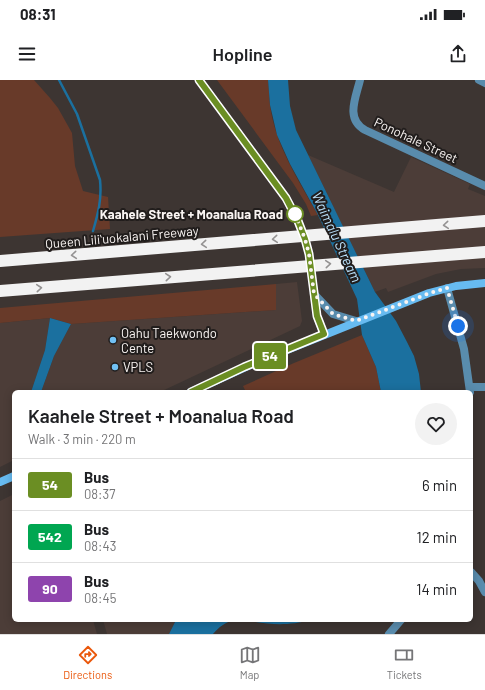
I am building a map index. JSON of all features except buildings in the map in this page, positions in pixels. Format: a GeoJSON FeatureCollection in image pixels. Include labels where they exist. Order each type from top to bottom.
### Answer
{"type":"FeatureCollection","features":[{"type":"Feature","properties":{"kind":"highway","name":"Queen Liliʻuokalani Freeway"},"geometry":{"type":"LineString","coordinates":[[0,261],[485,221]]}},
{"type":"Feature","properties":{"kind":"highway"},"geometry":{"type":"LineString","coordinates":[[0,291],[485,252]]}},
{"type":"Feature","properties":{"kind":"main road"},"geometry":{"type":"LineString","coordinates":[[195,390],[324,334],[392,307],[447,288],[485,283]]}},
{"type":"Feature","properties":{"kind":"main road"},"geometry":{"type":"LineString","coordinates":[[0,482],[12,477]]}},
{"type":"Feature","properties":{"kind":"street"},"geometry":{"type":"LineString","coordinates":[[199,80],[290,204],[305,239],[309,254],[317,316],[324,334]]}},
{"type":"Feature","properties":{"kind":"street","name":"Ponohale Street"},"geometry":{"type":"LineString","coordinates":[[360,80],[353,112],[354,120],[358,125],[364,130],[485,186]]}},
{"type":"Feature","properties":{"kind":"street"},"geometry":{"type":"LineString","coordinates":[[479,80],[485,83]]}},
{"type":"Feature","properties":{"kind":"street"},"geometry":{"type":"LineString","coordinates":[[447,288],[462,343],[470,389],[485,387]]}},
{"type":"Feature","properties":{"kind":"street"},"geometry":{"type":"LineString","coordinates":[[314,294],[333,314],[356,321]]}},
{"type":"Feature","properties":{"kind":"street"},"geometry":{"type":"LineString","coordinates":[[473,574],[485,592]]}},
{"type":"Feature","properties":{"kind":"street"},"geometry":{"type":"LineString","coordinates":[[389,634],[398,622]]}},
{"type":"Feature","properties":{"kind":"shaded area"},"geometry":{"type":"Polygon","coordinates":[[[0,80],[34,80],[58,108],[72,133],[75,166],[83,191],[108,197],[110,229],[0,237],[0,80]]]}},
{"type":"Feature","properties":{"kind":"shaded area"},"geometry":{"type":"Polygon","coordinates":[[[217,80],[268,80],[273,120],[282,148],[318,215],[311,216],[306,204],[293,183],[217,80]]]}},
{"type":"Feature","properties":{"kind":"shaded area"},"geometry":{"type":"Polygon","coordinates":[[[308,155],[394,192],[411,157],[470,184],[468,189],[485,196],[485,268],[461,269],[436,274],[388,292],[386,288],[375,292],[308,155]]]}},
{"type":"Feature","properties":{"kind":"shaded area"},"geometry":{"type":"Polygon","coordinates":[[[297,282],[302,321],[300,326],[164,390],[42,390],[54,356],[71,324],[275,310],[276,284],[297,282]]]}},
{"type":"Feature","properties":{"kind":"shaded area"},"geometry":{"type":"Polygon","coordinates":[[[276,284],[276,310],[71,324],[50,318],[0,323],[0,308],[276,284]]]}},
{"type":"Feature","properties":{"kind":"shaded area"},"geometry":{"type":"Polygon","coordinates":[[[50,318],[45,350],[32,390],[12,390],[12,461],[0,467],[0,323],[50,318]]]}},
{"type":"Feature","properties":{"kind":"shaded area"},"geometry":{"type":"Polygon","coordinates":[[[362,335],[376,367],[381,390],[245,390],[243,386],[362,335]]]}},
{"type":"Feature","properties":{"kind":"shaded area"},"geometry":{"type":"Polygon","coordinates":[[[12,495],[12,622],[94,622],[97,634],[0,634],[0,501],[12,495]]]}},
{"type":"Feature","properties":{"kind":"shaded area"},"geometry":{"type":"Polygon","coordinates":[[[104,622],[175,622],[169,634],[107,634],[104,622]]]}},
{"type":"Feature","properties":{"kind":"water","name":"Waimalu Stream"},"geometry":{"type":"Polygon","coordinates":[[[268,80],[288,80],[290,106],[296,130],[375,292],[396,321],[414,356],[419,374],[421,390],[381,390],[376,367],[362,335],[357,299],[318,215],[290,164],[277,135],[270,105],[268,80]]]}},
{"type":"Feature","properties":{"kind":"water"},"geometry":{"type":"Polygon","coordinates":[[[50,318],[71,324],[54,356],[42,390],[32,390],[45,350],[50,318]]]}},
{"type":"Feature","properties":{"kind":"water"},"geometry":{"type":"Polygon","coordinates":[[[175,622],[228,622],[222,625],[213,634],[169,634],[175,622]]]}},
{"type":"Feature","properties":{"kind":"water"},"geometry":{"type":"Polygon","coordinates":[[[257,622],[300,622],[278,624],[257,622]]]}},
{"type":"Feature","properties":{"kind":"waterway"},"geometry":{"type":"LineString","coordinates":[[59,80],[77,114],[100,180],[100,200],[93,231]]}},
{"type":"Feature","properties":{"kind":"bus line","name":"54"},"geometry":{"type":"LineString","coordinates":[[195,390],[244,367],[324,334],[317,316],[309,254],[294,211],[199,80]]}},
{"type":"Feature","properties":{"kind":"place","name":"Kaahele Street + Moanalua Road"},"geometry":{"type":"Point","coordinates":[295,214]}},
{"type":"Feature","properties":{"kind":"place","name":"Oahu Taekwondo Cente"},"geometry":{"type":"Point","coordinates":[113,340]}},
{"type":"Feature","properties":{"kind":"place","name":"VPLS"},"geometry":{"type":"Point","coordinates":[115,367]}},
{"type":"Feature","properties":{"kind":"route"},"geometry":{"type":"LineString","coordinates":[[295,214],[294,211],[309,254],[314,294],[333,314],[356,321],[447,288],[458,326]]}}]}
